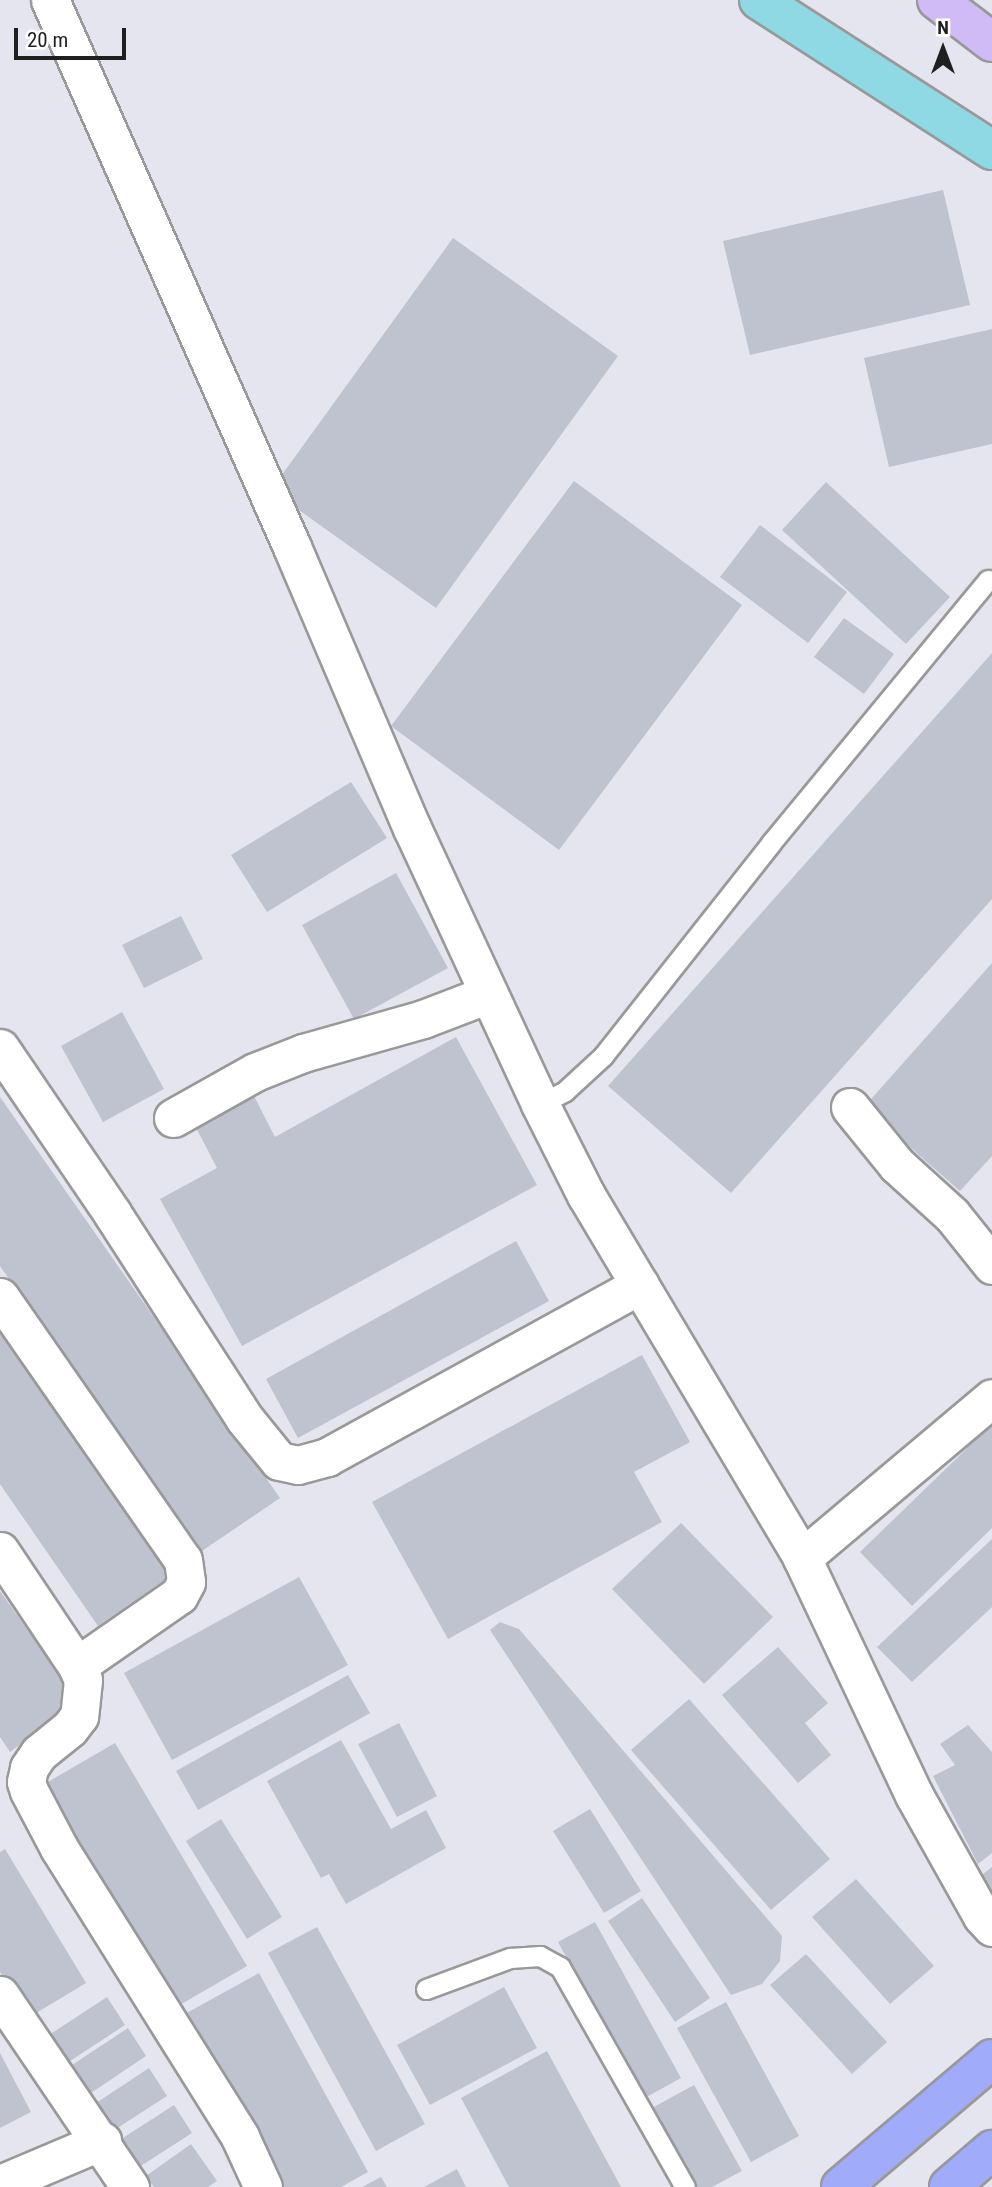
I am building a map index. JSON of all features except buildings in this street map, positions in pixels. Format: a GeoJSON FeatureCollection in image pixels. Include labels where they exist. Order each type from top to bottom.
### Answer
{"type":"FeatureCollection","features":[{"type":"Feature","properties":{"kind":"highway"},"geometry":{"type":"LineString","coordinates":[[759,0],[992,150]]}},
{"type":"Feature","properties":{"kind":"main road"},"geometry":{"type":"LineString","coordinates":[[937,0],[992,42]]}},
{"type":"Feature","properties":{"kind":"main road"},"geometry":{"type":"LineString","coordinates":[[841,2187],[992,2059]]}},
{"type":"Feature","properties":{"kind":"main road"},"geometry":{"type":"LineString","coordinates":[[949,2187],[992,2150]]}},
{"type":"Feature","properties":{"kind":"street"},"geometry":{"type":"LineString","coordinates":[[50,0],[292,547],[412,828],[540,1104],[586,1195],[802,1558],[914,1794],[982,1916],[992,1927]]}},
{"type":"Feature","properties":{"kind":"street"},"geometry":{"type":"LineString","coordinates":[[173,1118],[267,1067],[303,1053],[422,1019],[488,994]]}},
{"type":"Feature","properties":{"kind":"street"},"geometry":{"type":"LineString","coordinates":[[0,1048],[244,1418],[279,1461],[299,1465],[327,1457],[640,1285]]}},
{"type":"Feature","properties":{"kind":"street"},"geometry":{"type":"LineString","coordinates":[[850,1107],[897,1165],[952,1214],[992,1265]]}},
{"type":"Feature","properties":{"kind":"street"},"geometry":{"type":"LineString","coordinates":[[0,1297],[183,1560],[186,1582],[179,1595],[140,1626],[77,1666]]}},
{"type":"Feature","properties":{"kind":"street"},"geometry":{"type":"LineString","coordinates":[[802,1558],[992,1398]]}},
{"type":"Feature","properties":{"kind":"street"},"geometry":{"type":"LineString","coordinates":[[0,1551],[77,1666],[83,1680],[79,1716],[70,1728],[39,1753],[29,1768],[26,1782],[59,1847],[240,2137],[263,2187]]}},
{"type":"Feature","properties":{"kind":"street"},"geometry":{"type":"LineString","coordinates":[[0,1995],[102,2141],[130,2187]]}},
{"type":"Feature","properties":{"kind":"street"},"geometry":{"type":"LineString","coordinates":[[0,2184],[102,2141]]}},
{"type":"Feature","properties":{"kind":"lane"},"geometry":{"type":"LineString","coordinates":[[540,1104],[565,1091],[603,1056],[771,843],[988,580]]}},
{"type":"Feature","properties":{"kind":"lane"},"geometry":{"type":"LineString","coordinates":[[426,1989],[510,1958],[540,1956],[560,1967],[685,2187]]}}]}
